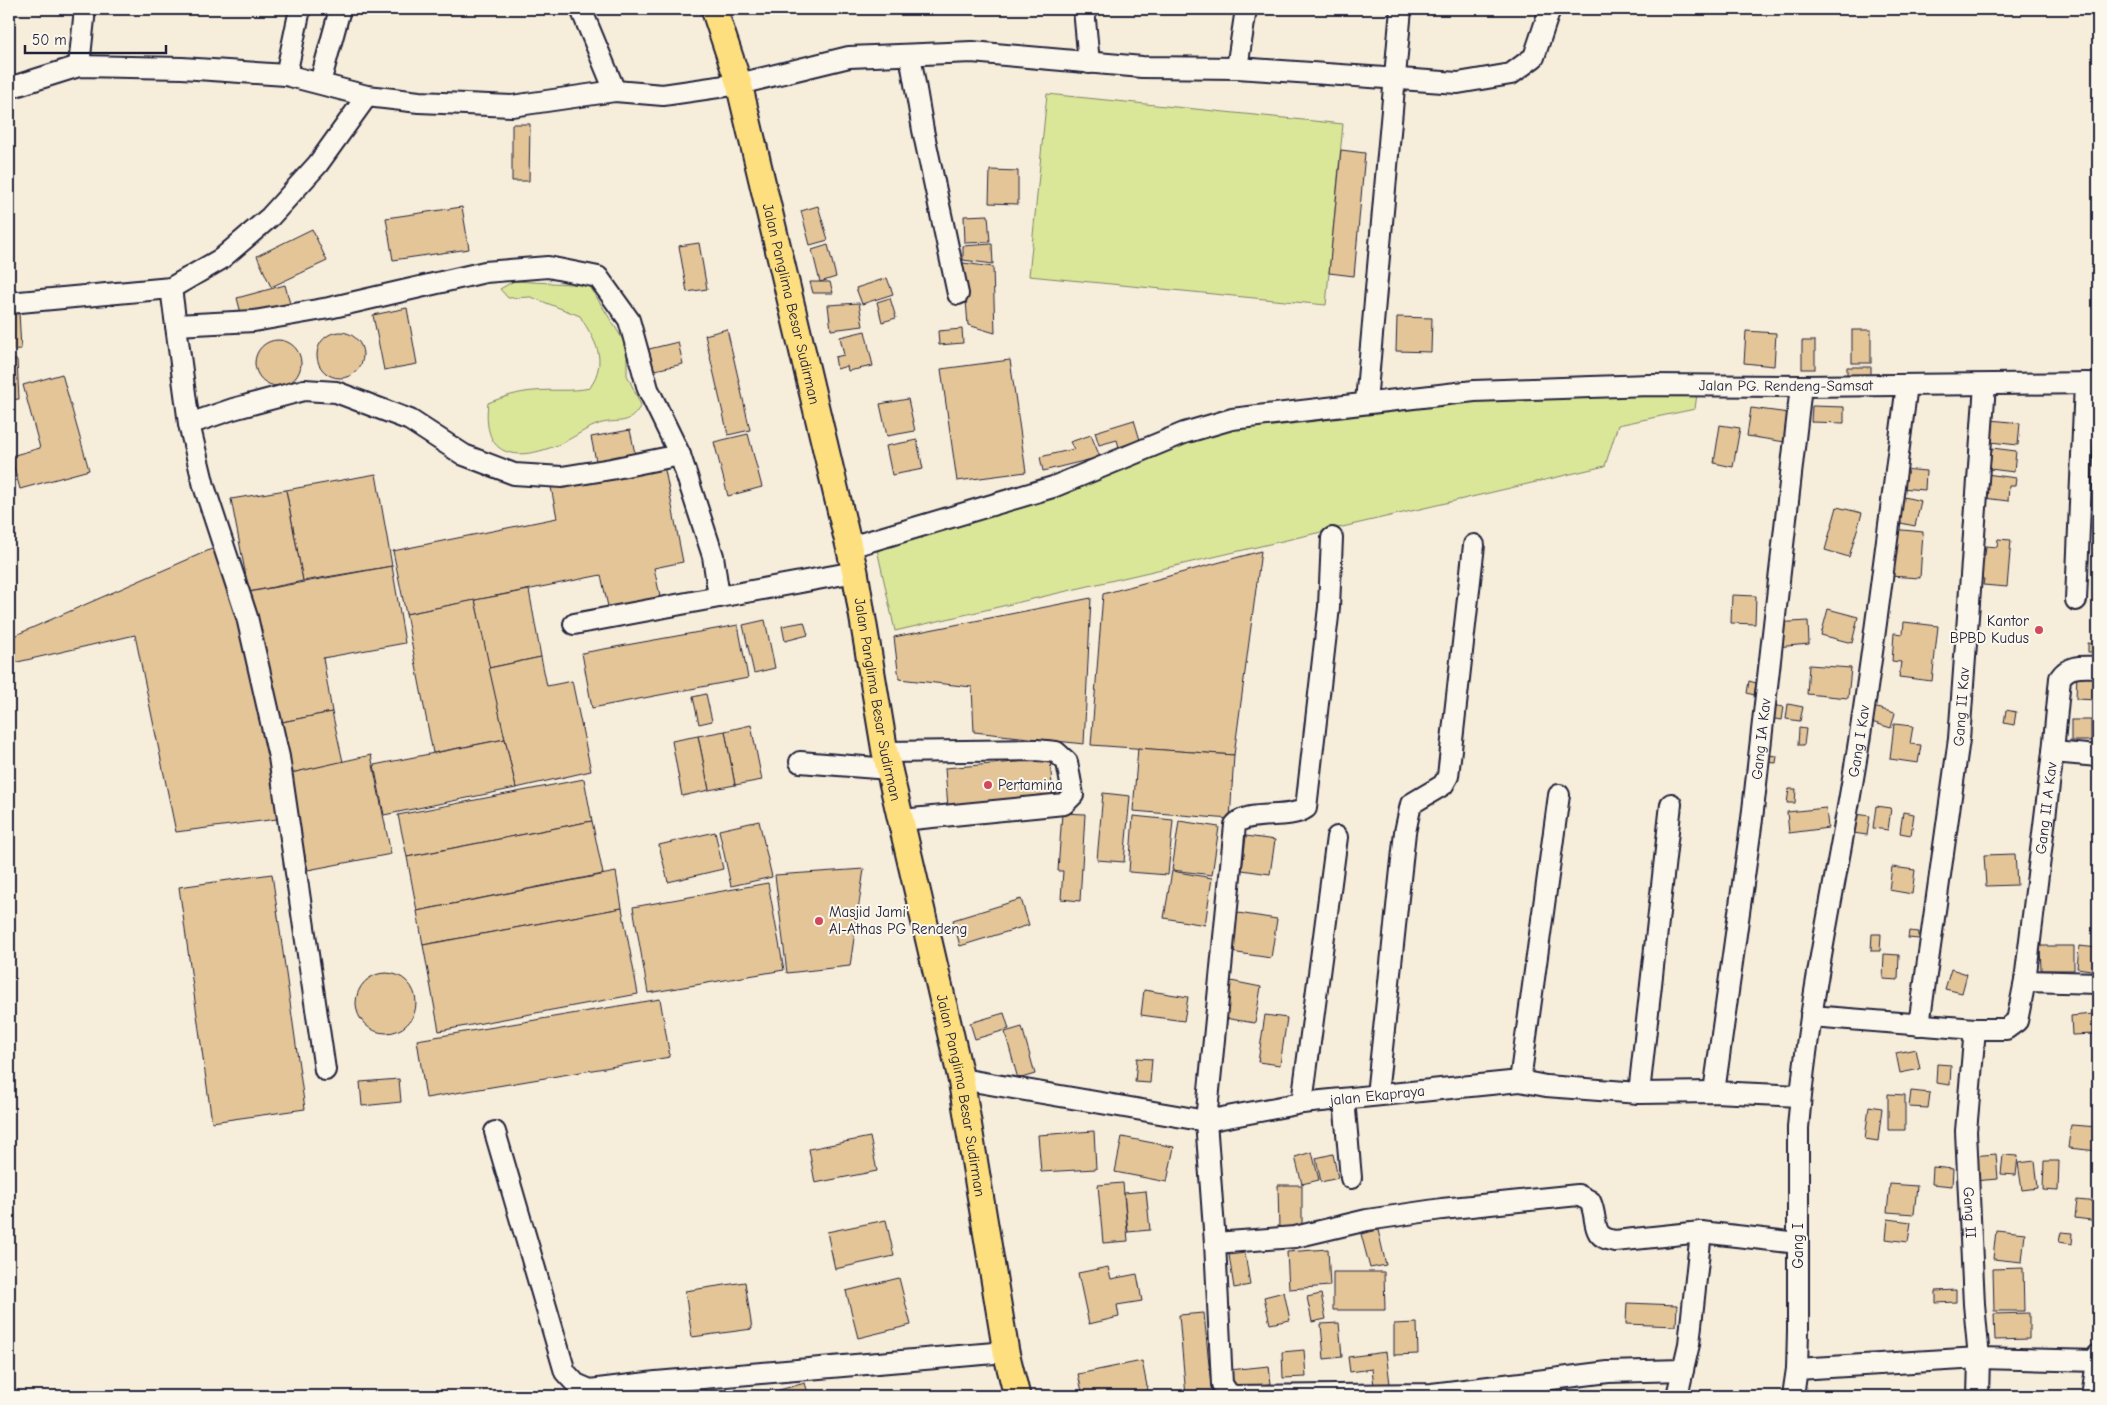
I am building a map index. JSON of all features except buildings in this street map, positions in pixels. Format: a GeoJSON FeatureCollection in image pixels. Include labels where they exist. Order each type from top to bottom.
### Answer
{"type":"FeatureCollection","features":[{"type":"Feature","properties":{"kind":"main road","name":"Jalan Panglima Besar Sudirman"},"geometry":{"type":"LineString","coordinates":[[714,9],[739,84],[850,547],[887,760],[961,1079],[1006,1352],[1016,1396]]}},
{"type":"Feature","properties":{"kind":"street"},"geometry":{"type":"LineString","coordinates":[[79,66],[85,9]]}},
{"type":"Feature","properties":{"kind":"street"},"geometry":{"type":"LineString","coordinates":[[286,75],[300,9]]}},
{"type":"Feature","properties":{"kind":"street"},"geometry":{"type":"LineString","coordinates":[[320,83],[340,9]]}},
{"type":"Feature","properties":{"kind":"street"},"geometry":{"type":"LineString","coordinates":[[581,9],[615,91]]}},
{"type":"Feature","properties":{"kind":"street"},"geometry":{"type":"LineString","coordinates":[[1084,9],[1089,63]]}},
{"type":"Feature","properties":{"kind":"street"},"geometry":{"type":"LineString","coordinates":[[1237,68],[1246,9]]}},
{"type":"Feature","properties":{"kind":"street"},"geometry":{"type":"LineString","coordinates":[[1366,402],[1401,9]]}},
{"type":"Feature","properties":{"kind":"street"},"geometry":{"type":"LineString","coordinates":[[9,88],[79,66],[182,68],[286,75],[367,96],[419,102],[512,106],[615,91],[663,95],[739,84],[849,57],[972,52],[1142,67],[1237,68],[1396,77],[1458,83],[1511,74],[1534,57],[1550,9]]}},
{"type":"Feature","properties":{"kind":"street"},"geometry":{"type":"LineString","coordinates":[[910,55],[923,130],[958,294]]}},
{"type":"Feature","properties":{"kind":"street"},"geometry":{"type":"LineString","coordinates":[[9,303],[171,288],[221,259],[270,217],[318,164],[367,96]]}},
{"type":"Feature","properties":{"kind":"street"},"geometry":{"type":"LineString","coordinates":[[176,325],[254,321],[329,308],[485,272],[548,267],[598,277],[629,320],[648,389],[680,455],[713,556],[719,597]]}},
{"type":"Feature","properties":{"kind":"street"},"geometry":{"type":"LineString","coordinates":[[171,288],[189,424],[204,486],[247,617],[278,757],[325,1070]]}},
{"type":"Feature","properties":{"kind":"street"},"geometry":{"type":"LineString","coordinates":[[2076,600],[2092,383]]}},
{"type":"Feature","properties":{"kind":"street","name":"Jalan PG. Rendeng-Samsat"},"geometry":{"type":"LineString","coordinates":[[850,547],[1053,487],[1184,433],[1232,419],[1474,391],[1649,385],[1801,386],[2092,383]]}},
{"type":"Feature","properties":{"kind":"street","name":"Gang I Kav"},"geometry":{"type":"LineString","coordinates":[[1800,1096],[1811,1016],[1858,747],[1907,385]]}},
{"type":"Feature","properties":{"kind":"street","name":"Gang II Kav"},"geometry":{"type":"LineString","coordinates":[[1919,1025],[1958,739],[1985,385]]}},
{"type":"Feature","properties":{"kind":"street","name":"Gang IA Kav"},"geometry":{"type":"LineString","coordinates":[[1714,1092],[1752,819],[1801,386]]}},
{"type":"Feature","properties":{"kind":"street"},"geometry":{"type":"LineString","coordinates":[[189,424],[233,409],[304,390],[336,392],[410,420],[464,455],[514,474],[562,476],[680,455]]}},
{"type":"Feature","properties":{"kind":"street"},"geometry":{"type":"LineString","coordinates":[[1332,538],[1329,606],[1306,808],[1297,813],[1243,819],[1235,825],[1206,1121],[1215,1243],[1222,1384],[1228,1393],[1234,1396],[1432,1394],[1608,1372],[1683,1370]]}},
{"type":"Feature","properties":{"kind":"street"},"geometry":{"type":"LineString","coordinates":[[1377,1096],[1405,832],[1412,804],[1443,785],[1448,776],[1474,545]]}},
{"type":"Feature","properties":{"kind":"street"},"geometry":{"type":"LineString","coordinates":[[574,624],[855,572]]}},
{"type":"Feature","properties":{"kind":"street","name":"Gang II A Kav"},"geometry":{"type":"LineString","coordinates":[[1811,1016],[1975,1030],[2006,1029],[2016,1021],[2024,981],[2053,752],[2060,678],[2067,669],[2073,667],[2098,667]]}},
{"type":"Feature","properties":{"kind":"street"},"geometry":{"type":"LineString","coordinates":[[800,762],[887,760],[1036,750],[1056,752],[1067,762],[1073,795],[1064,804],[902,820]]}},
{"type":"Feature","properties":{"kind":"street"},"geometry":{"type":"LineString","coordinates":[[2053,752],[2098,756]]}},
{"type":"Feature","properties":{"kind":"street"},"geometry":{"type":"LineString","coordinates":[[1520,1081],[1559,795]]}},
{"type":"Feature","properties":{"kind":"street"},"geometry":{"type":"LineString","coordinates":[[1638,1093],[1671,804]]}},
{"type":"Feature","properties":{"kind":"street"},"geometry":{"type":"LineString","coordinates":[[1302,1103],[1337,837]]}},
{"type":"Feature","properties":{"kind":"street"},"geometry":{"type":"LineString","coordinates":[[2024,981],[2098,983]]}},
{"type":"Feature","properties":{"kind":"street","name":"Gang II"},"geometry":{"type":"LineString","coordinates":[[1975,1030],[1966,1131],[1974,1304],[1979,1358],[1978,1396]]}},
{"type":"Feature","properties":{"kind":"street","name":"jalan Ekapraya"},"geometry":{"type":"LineString","coordinates":[[961,1079],[1206,1121],[1302,1103],[1520,1081],[1555,1087],[1638,1093],[1714,1092],[1800,1096]]}},
{"type":"Feature","properties":{"kind":"street","name":"Gang I"},"geometry":{"type":"LineString","coordinates":[[1793,1396],[1797,1369],[1798,1128],[1800,1096]]}},
{"type":"Feature","properties":{"kind":"street"},"geometry":{"type":"LineString","coordinates":[[1344,1099],[1351,1178]]}},
{"type":"Feature","properties":{"kind":"street"},"geometry":{"type":"LineString","coordinates":[[495,1132],[565,1372],[576,1384],[590,1390],[658,1389],[1006,1352]]}},
{"type":"Feature","properties":{"kind":"street"},"geometry":{"type":"LineString","coordinates":[[1215,1243],[1295,1237],[1367,1220],[1578,1195],[1590,1201],[1597,1233],[1605,1239],[1615,1241],[1700,1232],[1798,1243]]}},
{"type":"Feature","properties":{"kind":"street"},"geometry":{"type":"LineString","coordinates":[[1677,1396],[1689,1344],[1700,1232]]}},
{"type":"Feature","properties":{"kind":"street"},"geometry":{"type":"LineString","coordinates":[[1797,1369],[1979,1358],[2098,1359],[2092,1396]]}},
{"type":"Feature","properties":{"kind":"green space"},"geometry":{"type":"Polygon","coordinates":[[[1047,94],[1343,124],[1326,305],[1029,276],[1047,94]]]}},
{"type":"Feature","properties":{"kind":"green space"},"geometry":{"type":"Polygon","coordinates":[[[514,281],[589,285],[627,346],[627,375],[641,405],[631,417],[626,420],[596,425],[560,444],[525,454],[503,450],[495,444],[490,434],[487,420],[488,403],[511,395],[541,390],[590,388],[598,368],[598,351],[591,334],[580,316],[531,297],[508,298],[500,289],[514,281]]]}},
{"type":"Feature","properties":{"kind":"green space"},"geometry":{"type":"Polygon","coordinates":[[[1698,386],[1695,409],[1618,425],[1605,466],[895,631],[875,540],[1184,433],[1366,402],[1698,386]]]}},
{"type":"Feature","properties":{"kind":"place","name":"Kantor BPBD Kudus"},"geometry":{"type":"Point","coordinates":[2039,630]}},
{"type":"Feature","properties":{"kind":"place","name":"Pertamina"},"geometry":{"type":"Point","coordinates":[988,785]}},
{"type":"Feature","properties":{"kind":"place","name":"Masjid Jami' Al-Athas PG Rendeng"},"geometry":{"type":"Point","coordinates":[819,921]}}]}
